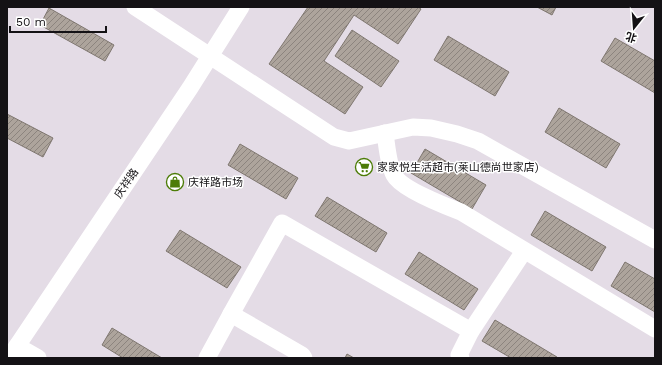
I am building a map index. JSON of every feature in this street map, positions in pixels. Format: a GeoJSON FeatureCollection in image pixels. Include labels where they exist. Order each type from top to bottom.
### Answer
{"type":"FeatureCollection","features":[{"type":"Feature","properties":{"kind":"street"},"geometry":{"type":"LineString","coordinates":[[135,7],[334,137],[349,141],[413,127],[430,128],[478,140],[655,240]]}},
{"type":"Feature","properties":{"kind":"street","name":"庆祥路"},"geometry":{"type":"LineString","coordinates":[[13,352],[190,88],[241,7]]}},
{"type":"Feature","properties":{"kind":"street"},"geometry":{"type":"LineString","coordinates":[[385,133],[390,166],[394,176],[408,188],[460,212],[655,329]]}},
{"type":"Feature","properties":{"kind":"street"},"geometry":{"type":"LineString","coordinates":[[207,358],[282,223],[471,331]]}},
{"type":"Feature","properties":{"kind":"street"},"geometry":{"type":"LineString","coordinates":[[461,358],[459,355],[471,331],[524,251]]}},
{"type":"Feature","properties":{"kind":"street"},"geometry":{"type":"LineString","coordinates":[[231,314],[302,355],[304,358]]}},
{"type":"Feature","properties":{"kind":"street"},"geometry":{"type":"LineString","coordinates":[[13,352],[38,358]]}},
{"type":"Feature","properties":{"kind":"building"},"geometry":{"type":"Polygon","coordinates":[[[308,7],[418,7],[421,9],[398,44],[354,15],[324,61],[363,87],[345,114],[269,64],[308,7]]]}},
{"type":"Feature","properties":{"kind":"building"},"geometry":{"type":"Polygon","coordinates":[[[537,7],[556,7],[552,15],[537,7]]]}},
{"type":"Feature","properties":{"kind":"building"},"geometry":{"type":"Polygon","coordinates":[[[49,8],[114,45],[105,61],[40,25],[49,8]]]}},
{"type":"Feature","properties":{"kind":"building"},"geometry":{"type":"Polygon","coordinates":[[[352,30],[399,61],[381,87],[335,56],[352,30]]]}},
{"type":"Feature","properties":{"kind":"building"},"geometry":{"type":"Polygon","coordinates":[[[448,36],[509,72],[495,96],[434,60],[448,36]]]}},
{"type":"Feature","properties":{"kind":"building"},"geometry":{"type":"Polygon","coordinates":[[[615,38],[655,61],[655,93],[601,61],[615,38]]]}},
{"type":"Feature","properties":{"kind":"building"},"geometry":{"type":"Polygon","coordinates":[[[559,108],[620,144],[606,168],[545,132],[559,108]]]}},
{"type":"Feature","properties":{"kind":"building"},"geometry":{"type":"Polygon","coordinates":[[[7,114],[53,138],[43,157],[7,138],[7,114]]]}},
{"type":"Feature","properties":{"kind":"building"},"geometry":{"type":"Polygon","coordinates":[[[240,144],[298,178],[286,199],[228,165],[240,144]]]}},
{"type":"Feature","properties":{"kind":"building"},"geometry":{"type":"Polygon","coordinates":[[[425,149],[486,185],[472,209],[411,173],[425,149]]]}},
{"type":"Feature","properties":{"kind":"building"},"geometry":{"type":"Polygon","coordinates":[[[327,197],[387,233],[376,252],[315,216],[327,197]]]}},
{"type":"Feature","properties":{"kind":"building"},"geometry":{"type":"Polygon","coordinates":[[[545,211],[606,247],[592,271],[531,235],[545,211]]]}},
{"type":"Feature","properties":{"kind":"building"},"geometry":{"type":"Polygon","coordinates":[[[180,230],[241,267],[227,288],[166,251],[180,230]]]}},
{"type":"Feature","properties":{"kind":"building"},"geometry":{"type":"Polygon","coordinates":[[[419,252],[478,289],[464,310],[405,274],[419,252]]]}},
{"type":"Feature","properties":{"kind":"building"},"geometry":{"type":"Polygon","coordinates":[[[625,262],[655,279],[655,312],[611,286],[625,262]]]}},
{"type":"Feature","properties":{"kind":"building"},"geometry":{"type":"Polygon","coordinates":[[[495,320],[557,357],[511,358],[482,341],[495,320]]]}},
{"type":"Feature","properties":{"kind":"building"},"geometry":{"type":"Polygon","coordinates":[[[112,328],[162,358],[123,358],[102,345],[112,328]]]}},
{"type":"Feature","properties":{"kind":"building"},"geometry":{"type":"Polygon","coordinates":[[[347,354],[354,358],[345,358],[347,354]]]}},
{"type":"Feature","properties":{"kind":"place","name":"家家悦生活超市(莱山德尚世家店)"},"geometry":{"type":"Point","coordinates":[364,167]}},
{"type":"Feature","properties":{"kind":"place","name":"庆祥路市场"},"geometry":{"type":"Point","coordinates":[175,182]}}]}
